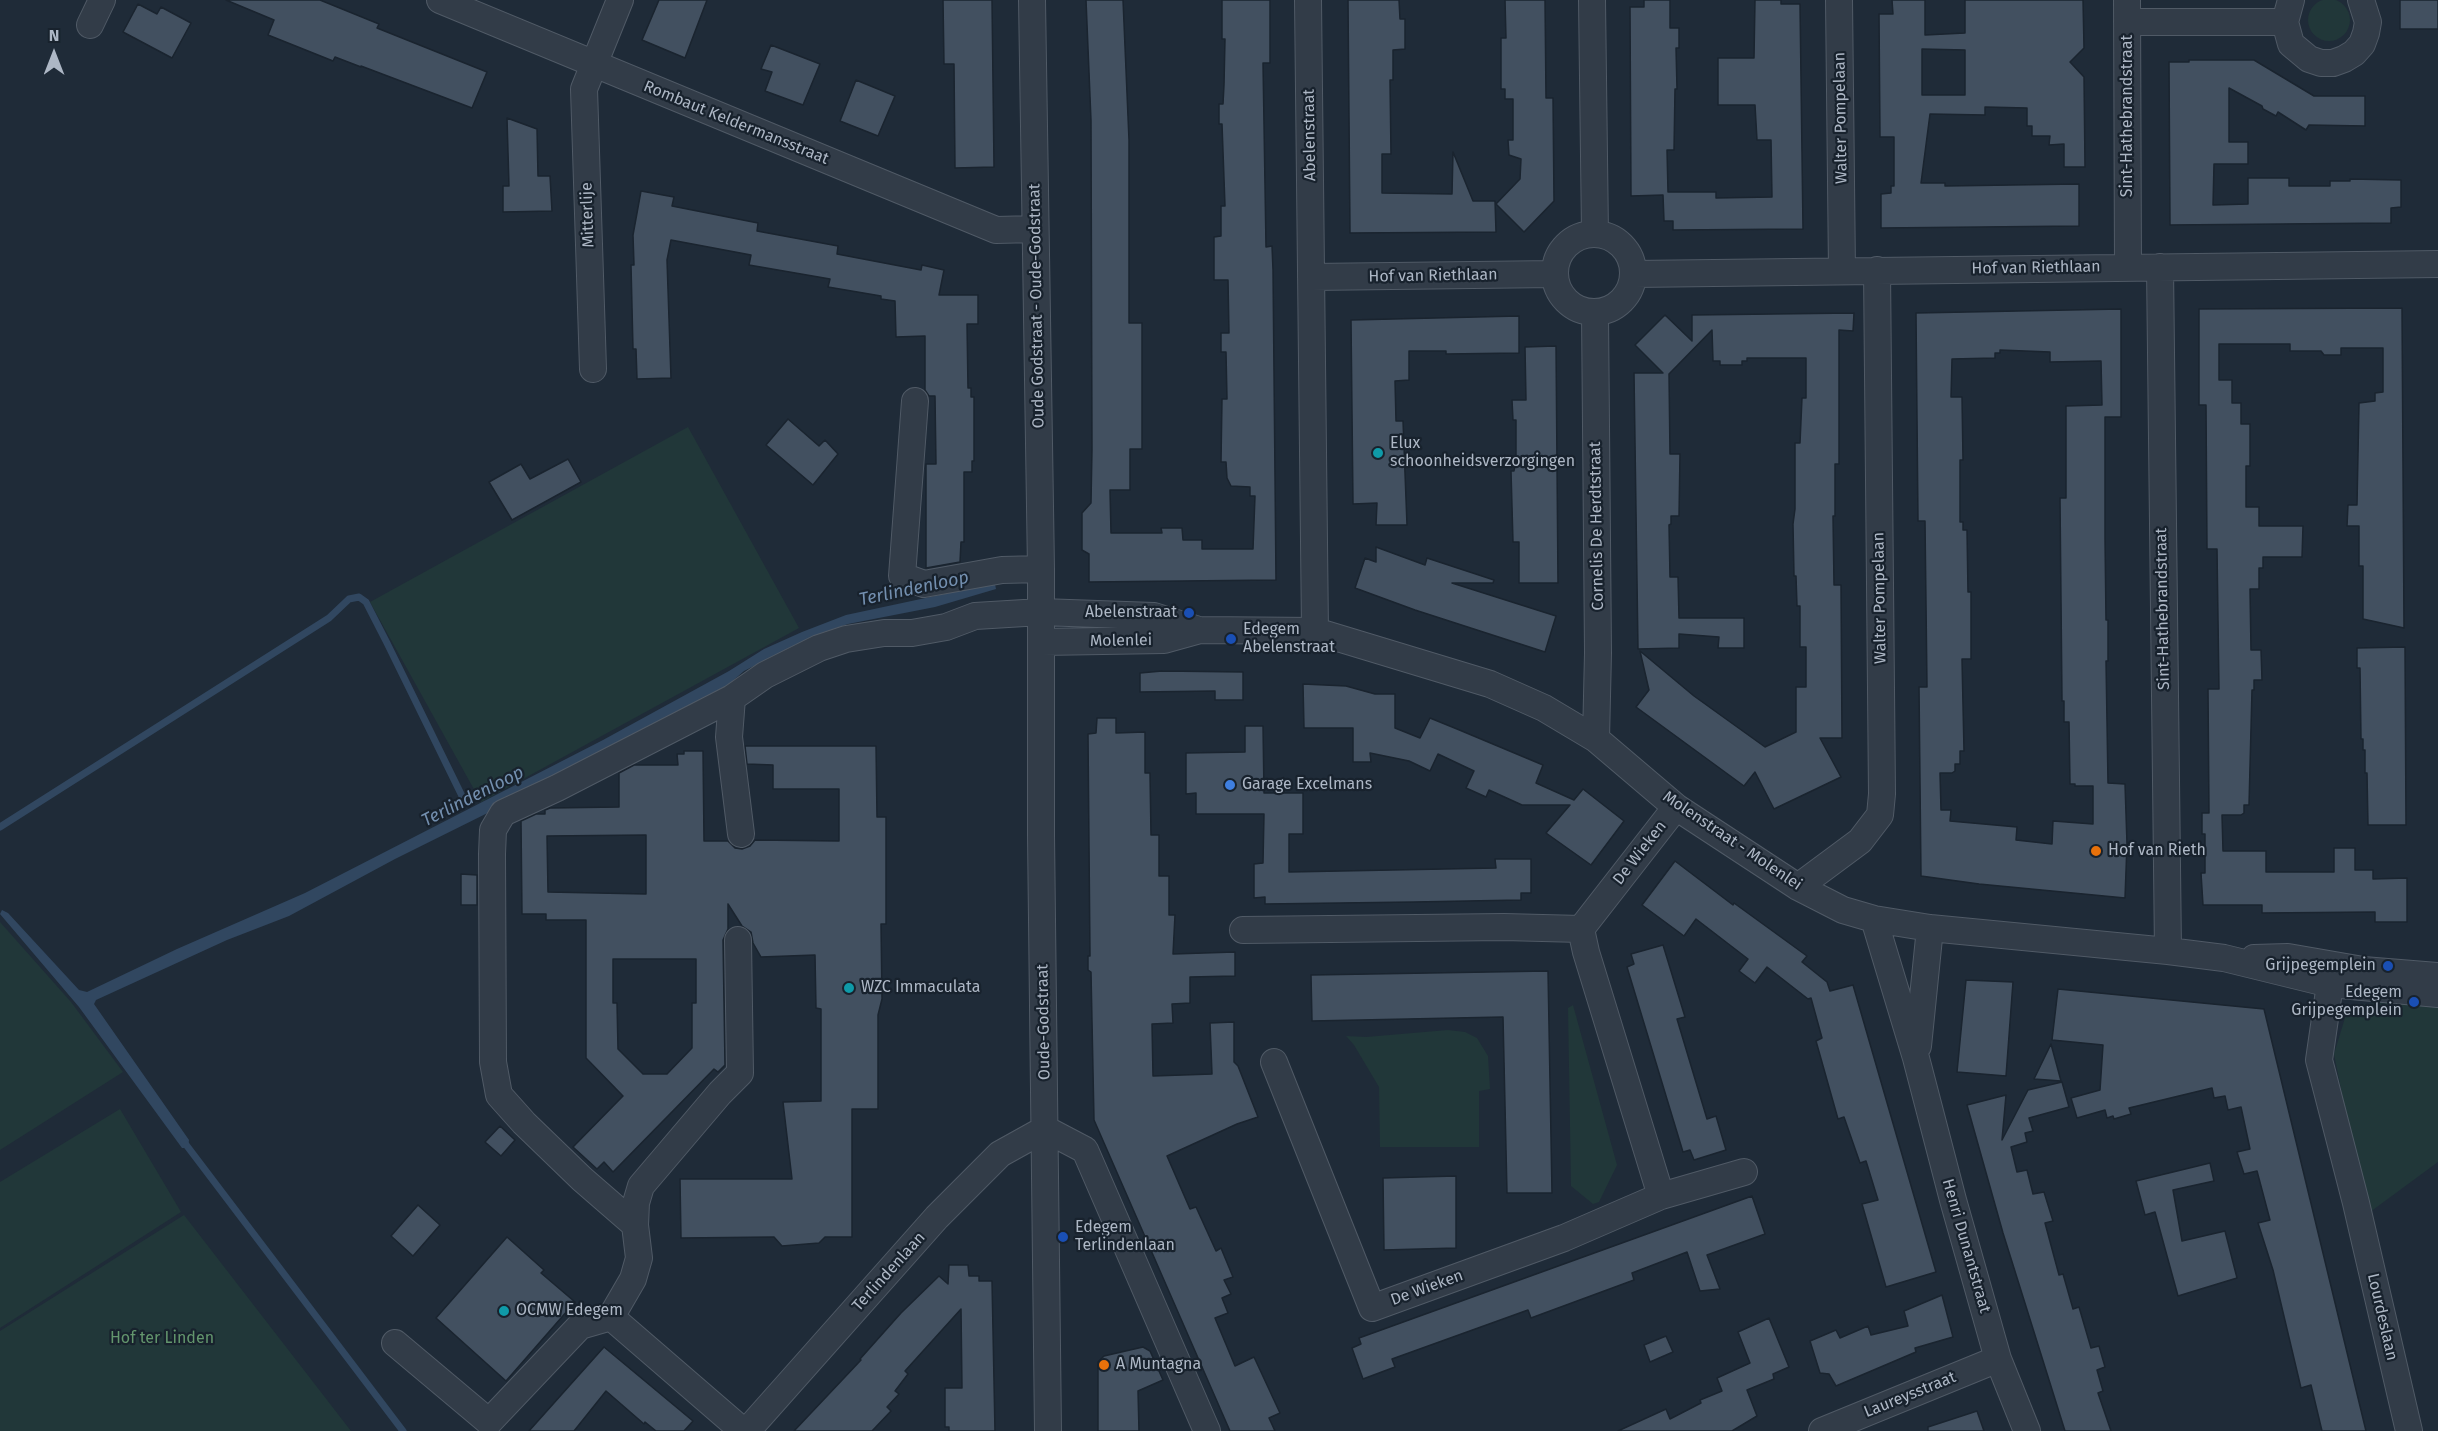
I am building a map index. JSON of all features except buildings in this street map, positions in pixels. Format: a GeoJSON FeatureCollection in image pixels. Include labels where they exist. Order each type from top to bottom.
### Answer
{"type":"FeatureCollection","features":[{"type":"Feature","properties":{"kind":"street"},"geometry":{"type":"LineString","coordinates":[[90,25],[102,0]]}},
{"type":"Feature","properties":{"kind":"street","name":"Rombaut Keldermansstraat"},"geometry":{"type":"LineString","coordinates":[[440,0],[996,230],[1035,230]]}},
{"type":"Feature","properties":{"kind":"street","name":"Mitterlije"},"geometry":{"type":"LineString","coordinates":[[593,369],[584,89],[620,0]]}},
{"type":"Feature","properties":{"kind":"street","name":"Oude Godstraat - Oude-Godstraat"},"geometry":{"type":"LineString","coordinates":[[1032,0],[1041,612]]}},
{"type":"Feature","properties":{"kind":"street","name":"Abelenstraat"},"geometry":{"type":"LineString","coordinates":[[1308,0],[1315,631]]}},
{"type":"Feature","properties":{"kind":"street"},"geometry":{"type":"LineString","coordinates":[[1592,0],[1594,234]]}},
{"type":"Feature","properties":{"kind":"street","name":"Walter Pompelaan"},"geometry":{"type":"LineString","coordinates":[[1839,0],[1842,272]]}},
{"type":"Feature","properties":{"kind":"street"},"geometry":{"type":"LineString","coordinates":[[2127,11],[2288,11],[2291,44],[2309,60],[2332,63],[2344,60],[2362,44],[2368,22],[2361,0]]}},
{"type":"Feature","properties":{"kind":"street","name":"Sint-Hathebrandstraat"},"geometry":{"type":"LineString","coordinates":[[2127,11],[2128,267]]}},
{"type":"Feature","properties":{"kind":"street"},"geometry":{"type":"LineString","coordinates":[[1594,234],[1607,236],[1626,250],[1632,261],[1634,274],[1632,286],[1622,301],[1607,311],[1595,313],[1580,310],[1566,302],[1558,289],[1554,274],[1557,259],[1566,246],[1579,237],[1594,234]]}},
{"type":"Feature","properties":{"kind":"street","name":"Hof van Riethlaan"},"geometry":{"type":"LineString","coordinates":[[1634,274],[2438,264]]}},
{"type":"Feature","properties":{"kind":"street","name":"Sint-Hathebrandstraat"},"geometry":{"type":"LineString","coordinates":[[2160,267],[2168,951]]}},
{"type":"Feature","properties":{"kind":"street","name":"Walter Pompelaan"},"geometry":{"type":"LineString","coordinates":[[1798,886],[1860,841],[1880,815],[1882,794],[1877,270]]}},
{"type":"Feature","properties":{"kind":"street","name":"Hof van Riethlaan"},"geometry":{"type":"LineString","coordinates":[[1311,277],[1554,274]]}},
{"type":"Feature","properties":{"kind":"street","name":"Cornelis De Herdtstraat"},"geometry":{"type":"LineString","coordinates":[[1595,313],[1598,653],[1596,739]]}},
{"type":"Feature","properties":{"kind":"street"},"geometry":{"type":"LineString","coordinates":[[915,401],[902,576],[924,584],[1002,570],[1041,569]]}},
{"type":"Feature","properties":{"kind":"street"},"geometry":{"type":"LineString","coordinates":[[635,1224],[582,1179],[524,1124],[499,1095],[493,1062],[493,830],[503,813],[557,789],[732,698],[774,671],[819,648],[846,639],[934,629],[975,616],[1041,612],[1154,616],[1200,630]]}},
{"type":"Feature","properties":{"kind":"street","name":"Oude-Godstraat"},"geometry":{"type":"LineString","coordinates":[[1041,612],[1041,835],[1048,1431]]}},
{"type":"Feature","properties":{"kind":"street","name":"Molenstraat - Molenlei"},"geometry":{"type":"LineString","coordinates":[[1200,630],[1315,631],[1490,684],[1544,708],[1596,739],[1676,807],[1798,886],[1843,910],[1874,920],[1930,928],[2224,958]]}},
{"type":"Feature","properties":{"kind":"street","name":"Molenlei"},"geometry":{"type":"LineString","coordinates":[[1042,642],[1164,640],[1200,630]]}},
{"type":"Feature","properties":{"kind":"street"},"geometry":{"type":"LineString","coordinates":[[732,698],[729,737],[741,834]]}},
{"type":"Feature","properties":{"kind":"street","name":"De Wieken"},"geometry":{"type":"LineString","coordinates":[[1581,928],[1676,807]]}},
{"type":"Feature","properties":{"kind":"street","name":"Henri Dunantstraat"},"geometry":{"type":"LineString","coordinates":[[1874,920],[1916,1058],[1998,1359],[2027,1431]]}},
{"type":"Feature","properties":{"kind":"street"},"geometry":{"type":"LineString","coordinates":[[1243,930],[1581,928],[1589,963],[1661,1196]]}},
{"type":"Feature","properties":{"kind":"street","name":"Henri Dunantstraat"},"geometry":{"type":"LineString","coordinates":[[1916,1058],[1930,928]]}},
{"type":"Feature","properties":{"kind":"street"},"geometry":{"type":"LineString","coordinates":[[395,1343],[489,1422],[580,1326],[611,1317],[633,1279],[639,1258],[635,1224],[636,1203],[641,1186],[720,1093],[740,1074],[738,939]]}},
{"type":"Feature","properties":{"kind":"street"},"geometry":{"type":"LineString","coordinates":[[2224,958],[2288,957],[2362,970],[2438,976]]}},
{"type":"Feature","properties":{"kind":"street"},"geometry":{"type":"LineString","coordinates":[[2224,958],[2330,984],[2438,994]]}},
{"type":"Feature","properties":{"kind":"street","name":"Lourdeslaan"},"geometry":{"type":"LineString","coordinates":[[2330,984],[2319,1060],[2356,1203],[2409,1431]]}},
{"type":"Feature","properties":{"kind":"street","name":"De Wieken"},"geometry":{"type":"LineString","coordinates":[[1274,1062],[1372,1308],[1564,1238],[1661,1196],[1744,1172]]}},
{"type":"Feature","properties":{"kind":"street"},"geometry":{"type":"LineString","coordinates":[[1045,1129],[1085,1150],[1207,1431]]}},
{"type":"Feature","properties":{"kind":"street","name":"Terlindenlaan"},"geometry":{"type":"LineString","coordinates":[[745,1431],[945,1209],[1000,1155],[1045,1129]]}},
{"type":"Feature","properties":{"kind":"street"},"geometry":{"type":"LineString","coordinates":[[611,1317],[745,1431]]}},
{"type":"Feature","properties":{"kind":"street","name":"Laureysstraat"},"geometry":{"type":"LineString","coordinates":[[1822,1431],[1998,1359]]}},
{"type":"Feature","properties":{"kind":"green space"},"geometry":{"type":"Polygon","coordinates":[[[2329,-1],[2337,0],[2344,5],[2349,12],[2349,28],[2344,35],[2337,40],[2329,41],[2321,40],[2314,35],[2309,28],[2308,20],[2309,12],[2314,5],[2321,0],[2329,-1]]]}},
{"type":"Feature","properties":{"kind":"green space"},"geometry":{"type":"Polygon","coordinates":[[[688,427],[799,628],[481,802],[370,602],[688,427]]]}},
{"type":"Feature","properties":{"kind":"green space"},"geometry":{"type":"Polygon","coordinates":[[[0,922],[71,1002],[123,1072],[0,1150],[0,922]]]}},
{"type":"Feature","properties":{"kind":"green space"},"geometry":{"type":"Polygon","coordinates":[[[2438,1001],[2438,1162],[2366,1215],[2334,1054],[2348,1008],[2365,1004],[2438,1001]]]}},
{"type":"Feature","properties":{"kind":"green space"},"geometry":{"type":"Polygon","coordinates":[[[1573,1005],[1617,1165],[1599,1202],[1593,1204],[1571,1186],[1568,1008],[1573,1005]]]}},
{"type":"Feature","properties":{"kind":"green space"},"geometry":{"type":"Polygon","coordinates":[[[1448,1030],[1465,1032],[1477,1038],[1488,1056],[1490,1089],[1479,1091],[1479,1147],[1380,1147],[1379,1087],[1354,1045],[1346,1036],[1366,1037],[1448,1030]]]}},
{"type":"Feature","properties":{"kind":"green space"},"geometry":{"type":"Polygon","coordinates":[[[120,1109],[181,1212],[0,1328],[0,1182],[120,1109]]]}},
{"type":"Feature","properties":{"kind":"green space","name":"Hof ter Linden"},"geometry":{"type":"Polygon","coordinates":[[[184,1215],[351,1431],[0,1431],[0,1331],[184,1215]]]}},
{"type":"Feature","properties":{"kind":"water"},"geometry":{"type":"Polygon","coordinates":[[[995,584],[996,589],[935,607],[848,624],[813,636],[744,671],[728,685],[719,698],[395,859],[289,916],[227,940],[96,1000],[94,1004],[189,1140],[188,1148],[182,1148],[79,1007],[0,914],[2,910],[8,913],[79,990],[87,992],[177,949],[305,893],[603,740],[729,671],[764,649],[846,615],[995,584]]]}},
{"type":"Feature","properties":{"kind":"waterway","name":"Terlindenloop"},"geometry":{"type":"LineString","coordinates":[[0,827],[329,618],[349,599],[359,597],[366,602],[463,798]]}},
{"type":"Feature","properties":{"kind":"waterway"},"geometry":{"type":"LineString","coordinates":[[184,1142],[403,1431]]}},
{"type":"Feature","properties":{"kind":"place","name":"Elux schoonheidsverzorgingen"},"geometry":{"type":"Point","coordinates":[1378,453]}},
{"type":"Feature","properties":{"kind":"place","name":"Abelenstraat"},"geometry":{"type":"Point","coordinates":[1189,613]}},
{"type":"Feature","properties":{"kind":"place","name":"Edegem Abelenstraat"},"geometry":{"type":"Point","coordinates":[1231,639]}},
{"type":"Feature","properties":{"kind":"place","name":"Garage Excelmans"},"geometry":{"type":"Point","coordinates":[1230,785]}},
{"type":"Feature","properties":{"kind":"place","name":"Hof van Rieth"},"geometry":{"type":"Point","coordinates":[2096,851]}},
{"type":"Feature","properties":{"kind":"place","name":"Grijpegemplein"},"geometry":{"type":"Point","coordinates":[2388,966]}},
{"type":"Feature","properties":{"kind":"place","name":"WZC Immaculata"},"geometry":{"type":"Point","coordinates":[849,988]}},
{"type":"Feature","properties":{"kind":"place","name":"Edegem Grijpegemplein"},"geometry":{"type":"Point","coordinates":[2414,1002]}},
{"type":"Feature","properties":{"kind":"place","name":"Edegem Terlindenlaan"},"geometry":{"type":"Point","coordinates":[1063,1237]}},
{"type":"Feature","properties":{"kind":"place","name":"OCMW Edegem"},"geometry":{"type":"Point","coordinates":[504,1311]}},
{"type":"Feature","properties":{"kind":"place","name":"A Muntagna"},"geometry":{"type":"Point","coordinates":[1104,1365]}}]}
